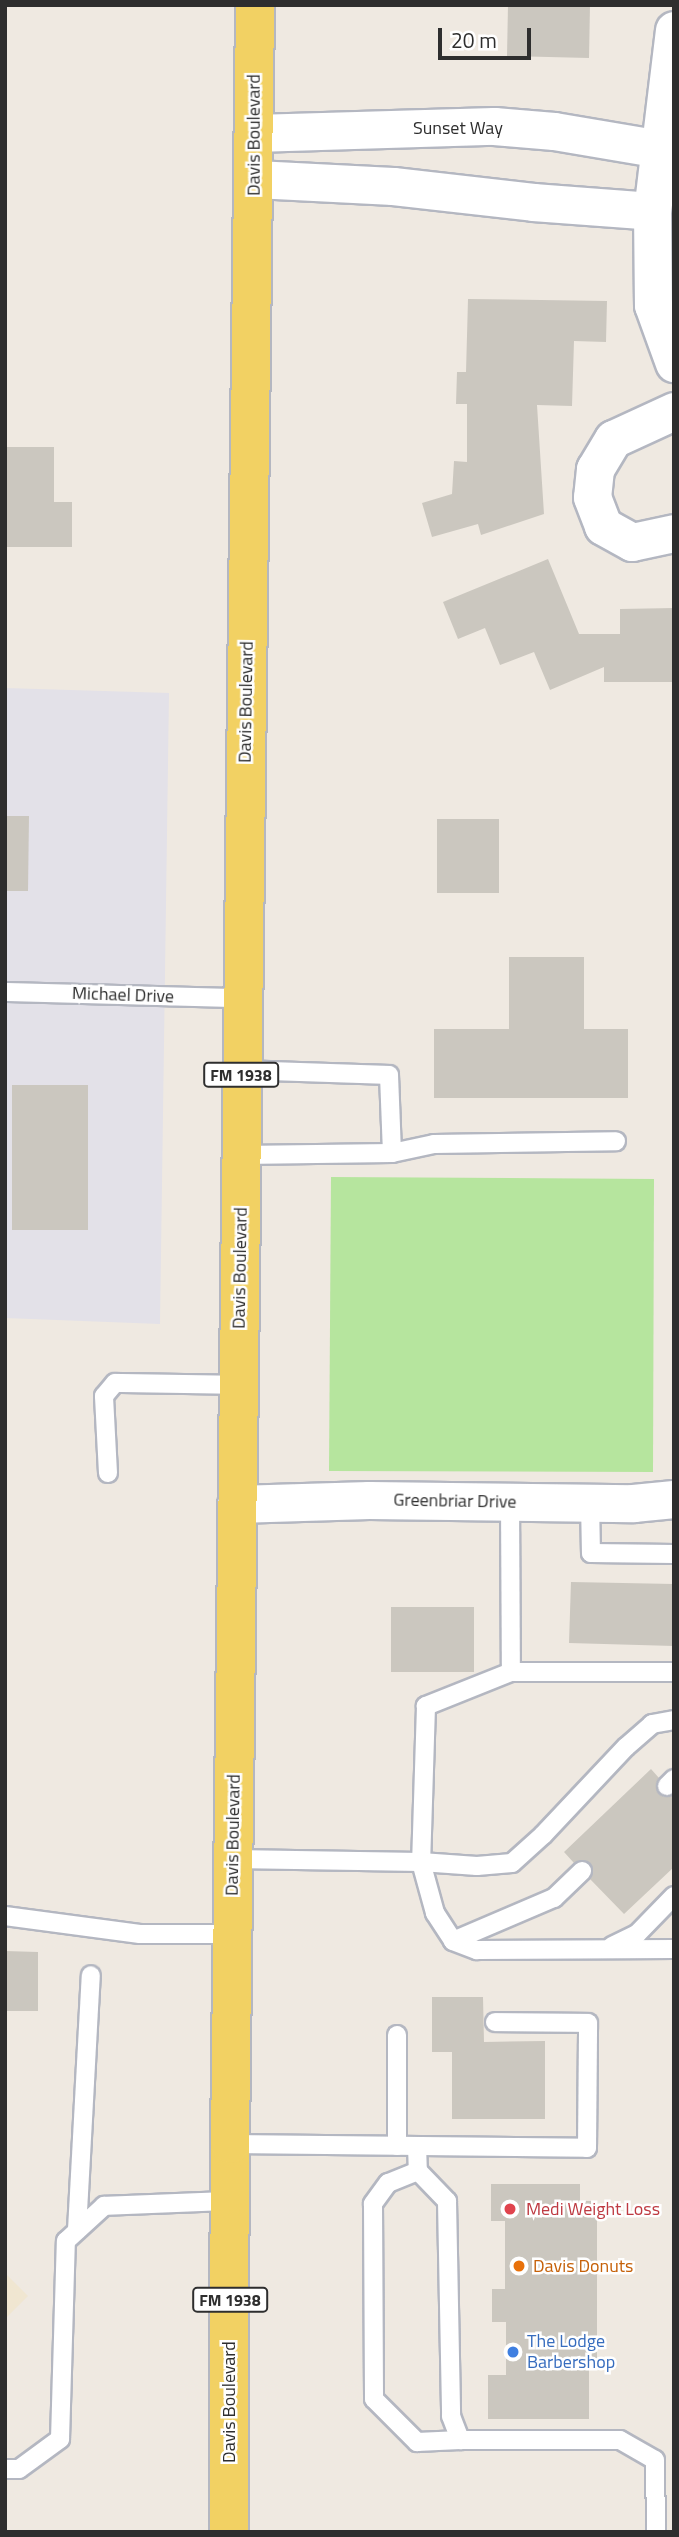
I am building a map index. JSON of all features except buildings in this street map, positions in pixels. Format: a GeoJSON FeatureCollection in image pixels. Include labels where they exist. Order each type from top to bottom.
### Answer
{"type":"FeatureCollection","features":[{"type":"Feature","properties":{"kind":"main road","name":"Davis Boulevard"},"geometry":{"type":"LineString","coordinates":[[229,2532],[236,1504],[255,179],[255,5]]}},
{"type":"Feature","properties":{"kind":"street"},"geometry":{"type":"LineString","coordinates":[[674,30],[652,211],[653,304],[674,363]]}},
{"type":"Feature","properties":{"kind":"street","name":"Sunset Way"},"geometry":{"type":"LineString","coordinates":[[254,132],[494,126],[554,131],[660,149]]}},
{"type":"Feature","properties":{"kind":"street"},"geometry":{"type":"LineString","coordinates":[[255,179],[393,186],[533,202],[652,211]]}},
{"type":"Feature","properties":{"kind":"street"},"geometry":{"type":"LineString","coordinates":[[674,411],[613,439],[595,469],[592,497],[603,526],[632,542],[674,533]]}},
{"type":"Feature","properties":{"kind":"street","name":"Greenbriar Drive"},"geometry":{"type":"LineString","coordinates":[[236,1504],[369,1500],[590,1503],[674,1499]]}},
{"type":"Feature","properties":{"kind":"lane","name":"Michael Drive"},"geometry":{"type":"LineString","coordinates":[[5,992],[242,998]]}},
{"type":"Feature","properties":{"kind":"lane"},"geometry":{"type":"LineString","coordinates":[[241,1070],[389,1074],[392,1153]]}},
{"type":"Feature","properties":{"kind":"lane"},"geometry":{"type":"LineString","coordinates":[[241,1155],[392,1153],[434,1144],[616,1141]]}},
{"type":"Feature","properties":{"kind":"lane"},"geometry":{"type":"LineString","coordinates":[[108,1474],[104,1396],[115,1383],[238,1385]]}},
{"type":"Feature","properties":{"kind":"lane"},"geometry":{"type":"LineString","coordinates":[[510,1502],[511,1672]]}},
{"type":"Feature","properties":{"kind":"lane"},"geometry":{"type":"LineString","coordinates":[[590,1503],[591,1553],[674,1554]]}},
{"type":"Feature","properties":{"kind":"lane"},"geometry":{"type":"LineString","coordinates":[[674,1672],[511,1672],[426,1706],[421,1862],[435,1913],[453,1941],[477,1950],[674,1949]]}},
{"type":"Feature","properties":{"kind":"lane"},"geometry":{"type":"LineString","coordinates":[[233,1859],[421,1862],[477,1866],[512,1863],[543,1835],[643,1731],[652,1724],[674,1720]]}},
{"type":"Feature","properties":{"kind":"lane"},"geometry":{"type":"LineString","coordinates":[[453,1941],[554,1898],[582,1871]]}},
{"type":"Feature","properties":{"kind":"lane"},"geometry":{"type":"LineString","coordinates":[[605,1949],[637,1934],[674,1896]]}},
{"type":"Feature","properties":{"kind":"lane"},"geometry":{"type":"LineString","coordinates":[[5,1916],[140,1934],[232,1934]]}},
{"type":"Feature","properties":{"kind":"lane"},"geometry":{"type":"LineString","coordinates":[[77,2231],[91,1975]]}},
{"type":"Feature","properties":{"kind":"lane"},"geometry":{"type":"LineString","coordinates":[[230,2144],[587,2148],[588,2023],[495,2022]]}},
{"type":"Feature","properties":{"kind":"lane"},"geometry":{"type":"LineString","coordinates":[[397,2035],[397,2146]]}},
{"type":"Feature","properties":{"kind":"lane"},"geometry":{"type":"LineString","coordinates":[[417,2146],[418,2171],[447,2201],[450,2416],[460,2440]]}},
{"type":"Feature","properties":{"kind":"lane"},"geometry":{"type":"LineString","coordinates":[[418,2171],[388,2183],[373,2204],[374,2399],[417,2442],[620,2440],[655,2460],[656,2532]]}},
{"type":"Feature","properties":{"kind":"lane"},"geometry":{"type":"LineString","coordinates":[[5,2469],[19,2469],[60,2439],[66,2241],[104,2206],[230,2202]]}},
{"type":"Feature","properties":{"kind":"shaded area"},"geometry":{"type":"Polygon","coordinates":[[[5,688],[169,693],[160,1324],[5,1318],[5,688]]]}},
{"type":"Feature","properties":{"kind":"shaded area"},"geometry":{"type":"Polygon","coordinates":[[[5,2273],[28,2296],[5,2319],[5,2273]]]}},
{"type":"Feature","properties":{"kind":"green space"},"geometry":{"type":"Polygon","coordinates":[[[331,1177],[654,1179],[653,1472],[329,1471],[331,1177]]]}},
{"type":"Feature","properties":{"kind":"place","name":"Medi Weight Loss"},"geometry":{"type":"Point","coordinates":[510,2209]}},
{"type":"Feature","properties":{"kind":"place","name":"Davis Donuts"},"geometry":{"type":"Point","coordinates":[519,2266]}},
{"type":"Feature","properties":{"kind":"place","name":"The Lodge Barbershop"},"geometry":{"type":"Point","coordinates":[513,2352]}}]}
